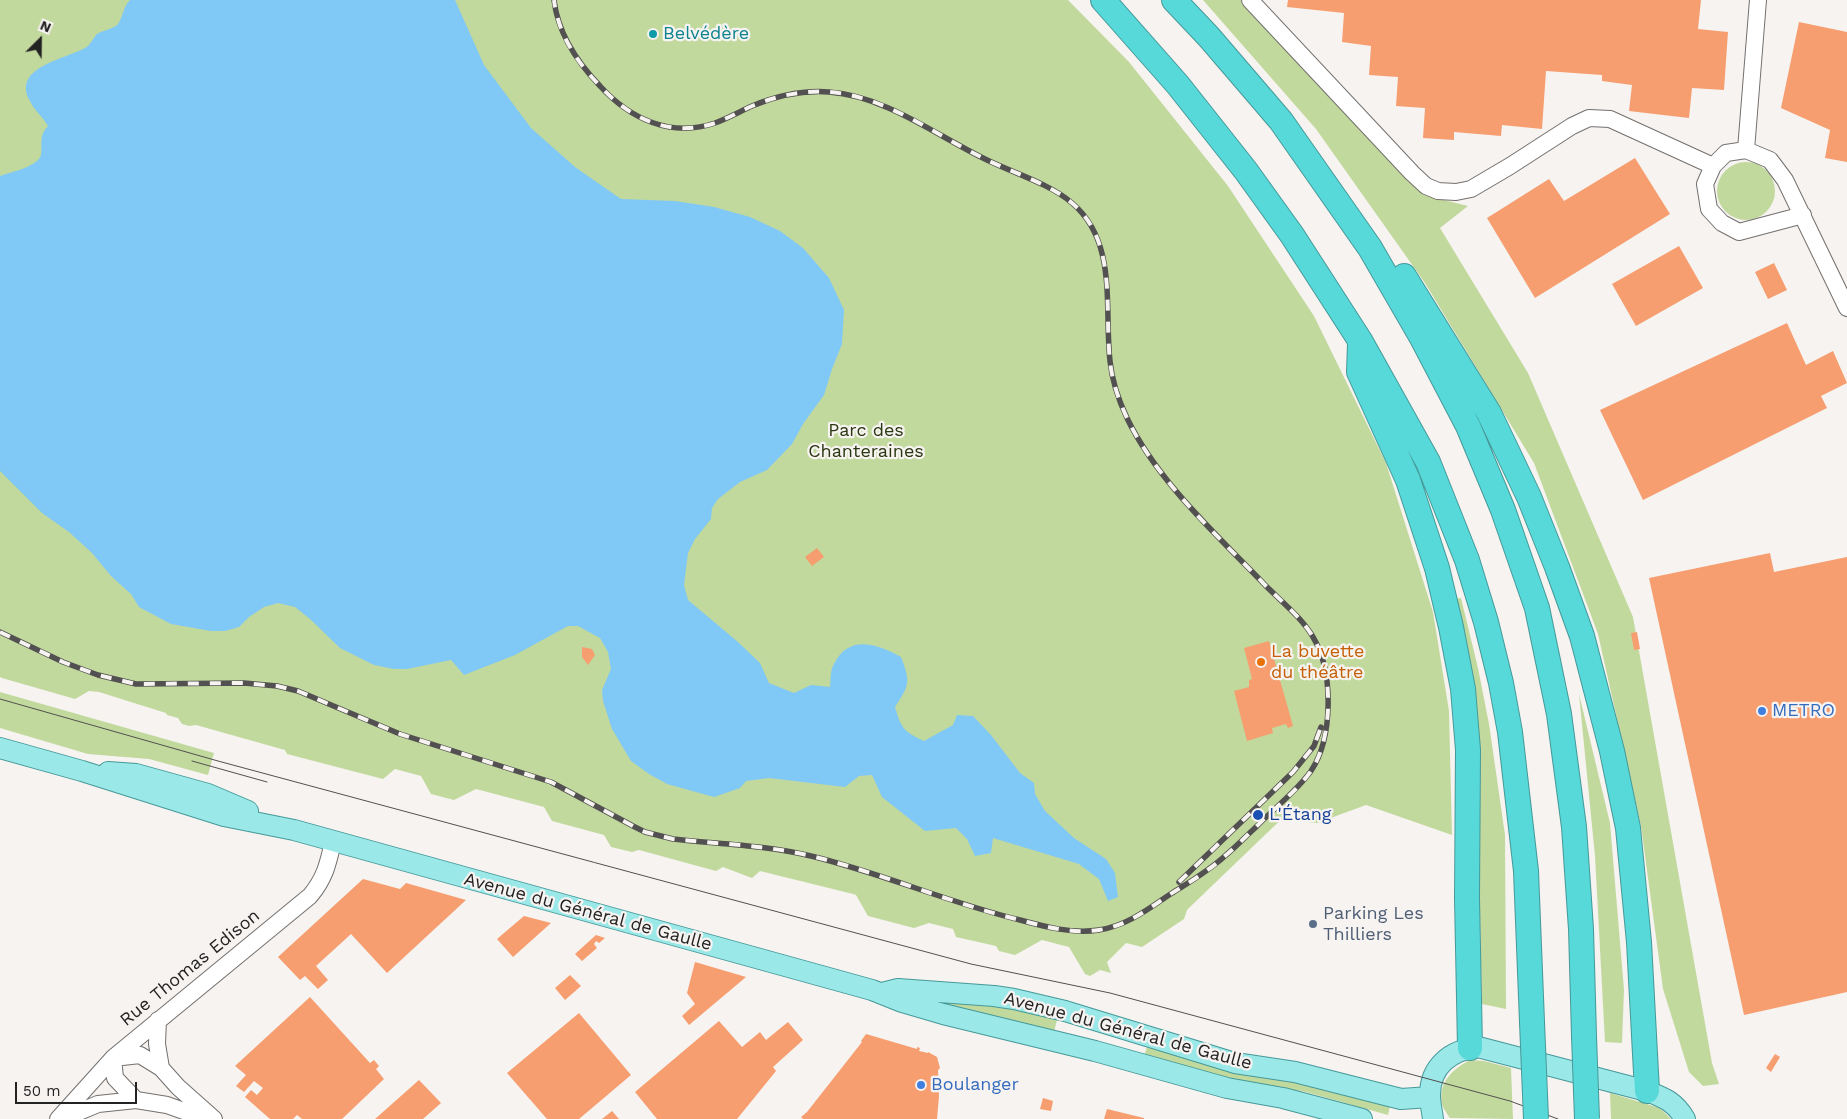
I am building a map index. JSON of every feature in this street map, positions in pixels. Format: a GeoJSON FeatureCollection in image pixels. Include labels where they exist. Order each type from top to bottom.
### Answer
{"type":"FeatureCollection","features":[{"type":"Feature","properties":{"kind":"highway"},"geometry":{"type":"LineString","coordinates":[[1103,0],[1178,85],[1292,235],[1360,342],[1428,462],[1466,560],[1486,622],[1507,716],[1518,794],[1526,870],[1536,1119]]}},
{"type":"Feature","properties":{"kind":"highway"},"geometry":{"type":"LineString","coordinates":[[1174,0],[1209,37],[1282,122],[1370,248],[1422,338],[1468,426],[1503,510],[1537,608],[1559,714],[1574,827],[1581,928],[1587,1119]]}},
{"type":"Feature","properties":{"kind":"highway"},"geometry":{"type":"LineString","coordinates":[[1370,248],[1398,268],[1489,414],[1529,498],[1582,636],[1612,751],[1628,828],[1639,942],[1647,1091]]}},
{"type":"Feature","properties":{"kind":"highway"},"geometry":{"type":"LineString","coordinates":[[1360,342],[1359,372],[1408,480],[1437,568],[1451,626],[1463,689],[1468,750],[1467,898],[1470,1048]]}},
{"type":"Feature","properties":{"kind":"main road","name":"Avenue du Général de Gaulle"},"geometry":{"type":"LineString","coordinates":[[0,748],[82,771],[136,774],[208,794],[294,830],[333,842],[882,993],[902,1002],[943,1014],[1095,1051],[1228,1088],[1283,1098],[1362,1119]]}},
{"type":"Feature","properties":{"kind":"main road","name":"Avenue du Général de Gaulle"},"geometry":{"type":"LineString","coordinates":[[882,993],[898,989],[994,996],[1065,1011],[1236,1064],[1295,1072],[1401,1099],[1430,1096]]}},
{"type":"Feature","properties":{"kind":"main road"},"geometry":{"type":"LineString","coordinates":[[1095,1051],[1103,1022]]}},
{"type":"Feature","properties":{"kind":"main road"},"geometry":{"type":"LineString","coordinates":[[1433,1119],[1430,1096],[1437,1070],[1446,1058],[1454,1052],[1478,1047],[1647,1091],[1664,1097],[1679,1108],[1685,1119]]}},
{"type":"Feature","properties":{"kind":"street"},"geometry":{"type":"LineString","coordinates":[[1250,0],[1412,173],[1426,186],[1438,191],[1456,192],[1471,189],[1572,126],[1589,118],[1610,118],[1713,166]]}},
{"type":"Feature","properties":{"kind":"street"},"geometry":{"type":"LineString","coordinates":[[1746,150],[1758,0]]}},
{"type":"Feature","properties":{"kind":"street"},"geometry":{"type":"LineString","coordinates":[[1803,215],[1739,232],[1722,223],[1709,209],[1704,184],[1713,166],[1726,153],[1746,150],[1770,160],[1785,180],[1803,215],[1847,308]]}},
{"type":"Feature","properties":{"kind":"street","name":"Rue Thomas Edison"},"geometry":{"type":"LineString","coordinates":[[60,1119],[113,1058],[310,896],[327,868],[333,842]]}},
{"type":"Feature","properties":{"kind":"street"},"geometry":{"type":"LineString","coordinates":[[158,1020],[157,1044],[160,1068]]}},
{"type":"Feature","properties":{"kind":"street"},"geometry":{"type":"LineString","coordinates":[[136,1100],[115,1078],[113,1058],[140,1055],[160,1068],[178,1088],[214,1119]]}},
{"type":"Feature","properties":{"kind":"street"},"geometry":{"type":"LineString","coordinates":[[60,1119],[98,1104],[136,1100],[167,1105],[206,1119]]}},
{"type":"Feature","properties":{"kind":"green space","name":"Parc des Chanteraines"},"geometry":{"type":"Polygon","coordinates":[[[0,0],[1068,0],[1129,62],[1228,186],[1314,316],[1386,463],[1433,612],[1449,711],[1452,835],[1366,805],[1317,823],[1308,822],[1292,809],[1187,910],[1184,919],[1142,947],[1126,943],[1107,962],[1111,973],[1100,970],[1090,976],[1085,974],[1069,947],[1042,940],[1015,955],[999,951],[996,946],[956,937],[953,929],[929,923],[914,928],[868,916],[856,895],[853,894],[760,871],[752,878],[723,867],[716,871],[639,850],[632,852],[611,847],[604,835],[552,821],[544,807],[476,789],[454,800],[431,794],[421,776],[395,769],[383,779],[287,754],[285,750],[196,725],[182,724],[178,718],[166,713],[99,692],[89,691],[75,699],[0,677],[0,0]]]}},
{"type":"Feature","properties":{"kind":"green space"},"geometry":{"type":"Polygon","coordinates":[[[1203,0],[1243,0],[1355,124],[1424,195],[1468,206],[1440,228],[1528,373],[1633,617],[1712,1063],[1719,1084],[1703,1086],[1689,1072],[1663,989],[1641,826],[1598,634],[1534,463],[1425,283],[1316,129],[1203,0]]]}},
{"type":"Feature","properties":{"kind":"green space"},"geometry":{"type":"Polygon","coordinates":[[[1740,162],[1752,162],[1767,170],[1775,185],[1775,197],[1767,212],[1752,220],[1740,220],[1725,212],[1717,197],[1717,185],[1725,170],[1740,162]]]}},
{"type":"Feature","properties":{"kind":"green space"},"geometry":{"type":"Polygon","coordinates":[[[1461,598],[1489,724],[1505,835],[1506,1009],[1482,1004],[1478,832],[1454,599],[1461,598]]]}},
{"type":"Feature","properties":{"kind":"green space"},"geometry":{"type":"Polygon","coordinates":[[[0,692],[214,753],[208,775],[149,759],[88,754],[0,728],[0,692]]]}},
{"type":"Feature","properties":{"kind":"green space"},"geometry":{"type":"Polygon","coordinates":[[[1579,694],[1610,823],[1624,990],[1622,1043],[1605,1042],[1595,856],[1579,694]]]}},
{"type":"Feature","properties":{"kind":"green space"},"geometry":{"type":"Polygon","coordinates":[[[896,993],[955,998],[1058,1016],[1054,1032],[896,993]]]}},
{"type":"Feature","properties":{"kind":"green space"},"geometry":{"type":"Polygon","coordinates":[[[1147,1047],[1202,1062],[1299,1081],[1390,1106],[1388,1115],[1306,1092],[1216,1076],[1144,1056],[1147,1047]]]}},
{"type":"Feature","properties":{"kind":"green space"},"geometry":{"type":"Polygon","coordinates":[[[1470,1060],[1484,1061],[1511,1068],[1513,1119],[1450,1118],[1442,1104],[1442,1089],[1448,1077],[1470,1060]]]}},
{"type":"Feature","properties":{"kind":"green space"},"geometry":{"type":"Polygon","coordinates":[[[1610,1093],[1660,1108],[1671,1119],[1611,1119],[1610,1093]]]}},
{"type":"Feature","properties":{"kind":"water"},"geometry":{"type":"Polygon","coordinates":[[[130,0],[455,0],[484,65],[531,128],[575,167],[621,199],[675,201],[714,207],[750,217],[780,231],[803,248],[829,278],[844,310],[842,344],[824,395],[803,424],[792,444],[767,470],[740,482],[718,499],[712,508],[711,519],[695,539],[688,553],[684,585],[688,600],[760,663],[769,683],[794,693],[811,685],[830,687],[831,672],[834,664],[847,648],[855,645],[864,644],[883,648],[901,657],[907,684],[895,707],[904,728],[912,735],[924,741],[953,725],[957,715],[973,716],[991,735],[1020,773],[1034,783],[1035,794],[1045,811],[1074,838],[1106,859],[1115,873],[1118,897],[1108,901],[1099,879],[1079,864],[993,838],[991,853],[975,856],[967,839],[956,828],[925,831],[882,797],[872,775],[859,776],[845,787],[769,778],[746,781],[740,788],[714,797],[667,784],[631,761],[612,729],[603,701],[602,690],[611,669],[608,652],[600,638],[578,626],[568,626],[515,655],[464,675],[451,660],[407,669],[394,669],[374,665],[340,648],[295,607],[278,603],[264,607],[249,617],[239,627],[225,631],[211,631],[171,624],[139,607],[131,594],[111,576],[92,553],[69,532],[42,513],[0,471],[0,176],[29,166],[40,158],[42,136],[48,126],[30,101],[26,89],[28,80],[34,72],[43,66],[85,48],[97,34],[116,26],[130,0]]]}},
{"type":"Feature","properties":{"kind":"building"},"geometry":{"type":"Polygon","coordinates":[[[1288,0],[1701,0],[1698,29],[1728,32],[1724,90],[1692,88],[1689,118],[1629,111],[1632,85],[1602,81],[1602,75],[1546,71],[1542,129],[1502,125],[1501,136],[1454,132],[1454,140],[1423,138],[1425,108],[1396,106],[1398,77],[1369,75],[1371,46],[1342,42],[1344,13],[1287,7],[1288,0]]]}},
{"type":"Feature","properties":{"kind":"building"},"geometry":{"type":"Polygon","coordinates":[[[1799,22],[1847,32],[1847,162],[1825,158],[1830,130],[1781,108],[1799,22]]]}},
{"type":"Feature","properties":{"kind":"building"},"geometry":{"type":"Polygon","coordinates":[[[1635,158],[1670,214],[1535,298],[1487,218],[1549,179],[1564,201],[1635,158]]]}},
{"type":"Feature","properties":{"kind":"building"},"geometry":{"type":"Polygon","coordinates":[[[1679,246],[1703,288],[1636,326],[1612,284],[1679,246]]]}},
{"type":"Feature","properties":{"kind":"building"},"geometry":{"type":"Polygon","coordinates":[[[1774,263],[1787,290],[1768,299],[1755,272],[1774,263]]]}},
{"type":"Feature","properties":{"kind":"building"},"geometry":{"type":"Polygon","coordinates":[[[1787,323],[1806,365],[1833,351],[1847,383],[1821,396],[1827,408],[1643,500],[1600,410],[1787,323]]]}},
{"type":"Feature","properties":{"kind":"building"},"geometry":{"type":"Polygon","coordinates":[[[817,548],[824,557],[812,566],[805,557],[817,548]]]}},
{"type":"Feature","properties":{"kind":"building","name":"METRO"},"geometry":{"type":"Polygon","coordinates":[[[1770,553],[1774,572],[1847,557],[1847,992],[1744,1015],[1649,578],[1770,553]]]}},
{"type":"Feature","properties":{"kind":"building"},"geometry":{"type":"Polygon","coordinates":[[[1637,632],[1640,649],[1634,650],[1631,633],[1637,632]]]}},
{"type":"Feature","properties":{"kind":"building"},"geometry":{"type":"Polygon","coordinates":[[[1269,641],[1293,726],[1288,728],[1286,724],[1272,728],[1273,733],[1247,741],[1234,691],[1249,687],[1249,680],[1252,679],[1244,648],[1269,641]]]}},
{"type":"Feature","properties":{"kind":"building"},"geometry":{"type":"Polygon","coordinates":[[[582,647],[592,649],[595,655],[588,665],[582,657],[582,647]]]}},
{"type":"Feature","properties":{"kind":"building"},"geometry":{"type":"Polygon","coordinates":[[[363,879],[400,889],[406,883],[466,900],[387,973],[351,934],[316,966],[328,980],[318,989],[305,976],[300,980],[278,957],[363,879]]]}},
{"type":"Feature","properties":{"kind":"building"},"geometry":{"type":"Polygon","coordinates":[[[524,916],[551,923],[513,957],[497,939],[524,916]]]}},
{"type":"Feature","properties":{"kind":"building"},"geometry":{"type":"Polygon","coordinates":[[[596,935],[605,938],[599,943],[596,941],[594,944],[597,948],[582,961],[575,954],[596,935]]]}},
{"type":"Feature","properties":{"kind":"building"},"geometry":{"type":"Polygon","coordinates":[[[695,962],[746,977],[689,1025],[682,1016],[695,1004],[687,993],[695,962]]]}},
{"type":"Feature","properties":{"kind":"building"},"geometry":{"type":"Polygon","coordinates":[[[570,975],[581,986],[565,1000],[555,988],[570,975]]]}},
{"type":"Feature","properties":{"kind":"building"},"geometry":{"type":"Polygon","coordinates":[[[310,997],[370,1063],[374,1060],[379,1066],[376,1069],[384,1079],[342,1119],[302,1119],[297,1115],[293,1119],[270,1119],[245,1097],[251,1090],[257,1095],[263,1088],[254,1081],[244,1092],[236,1086],[246,1075],[235,1066],[310,997]]]}},
{"type":"Feature","properties":{"kind":"building"},"geometry":{"type":"Polygon","coordinates":[[[579,1013],[631,1075],[579,1119],[547,1119],[507,1073],[579,1013]]]}},
{"type":"Feature","properties":{"kind":"building"},"geometry":{"type":"Polygon","coordinates":[[[719,1021],[742,1047],[760,1032],[766,1040],[788,1022],[803,1040],[773,1067],[776,1071],[737,1119],[657,1119],[635,1092],[719,1021]]]}},
{"type":"Feature","properties":{"kind":"building"},"geometry":{"type":"Polygon","coordinates":[[[866,1034],[917,1049],[917,1047],[920,1048],[919,1051],[928,1052],[937,1057],[940,1068],[938,1070],[939,1096],[937,1119],[803,1119],[801,1117],[862,1042],[866,1034]]]}},
{"type":"Feature","properties":{"kind":"building"},"geometry":{"type":"Polygon","coordinates":[[[1775,1054],[1780,1057],[1771,1072],[1766,1068],[1775,1054]]]}},
{"type":"Feature","properties":{"kind":"building"},"geometry":{"type":"Polygon","coordinates":[[[419,1080],[441,1103],[423,1119],[375,1119],[419,1080]]]}},
{"type":"Feature","properties":{"kind":"building"},"geometry":{"type":"Polygon","coordinates":[[[1043,1098],[1053,1101],[1051,1111],[1040,1109],[1043,1098]]]}},
{"type":"Feature","properties":{"kind":"building"},"geometry":{"type":"Polygon","coordinates":[[[1107,1109],[1144,1118],[1144,1119],[1104,1119],[1107,1109]]]}},
{"type":"Feature","properties":{"kind":"building"},"geometry":{"type":"Polygon","coordinates":[[[612,1111],[619,1119],[602,1119],[612,1111]]]}},
{"type":"Feature","properties":{"kind":"tram line"},"geometry":{"type":"LineString","coordinates":[[0,699],[218,761],[971,964],[1110,993],[1510,1101],[1558,1119]]}},
{"type":"Feature","properties":{"kind":"tram line"},"geometry":{"type":"LineString","coordinates":[[192,761],[267,782]]}},
{"type":"Feature","properties":{"kind":"railway"},"geometry":{"type":"LineString","coordinates":[[0,632],[63,662],[98,675],[136,684],[244,683],[277,686],[298,691],[400,734],[551,782],[645,832],[673,839],[794,852],[864,871],[994,913],[1059,929],[1099,930],[1118,925],[1144,912],[1219,861],[1292,793],[1311,771],[1324,741],[1328,705],[1325,668],[1320,651],[1303,623],[1228,548],[1172,486],[1155,464],[1127,418],[1112,376],[1103,256],[1087,219],[1072,203],[1052,190],[983,158],[889,108],[850,95],[829,92],[789,94],[761,102],[715,123],[699,127],[667,127],[652,122],[624,108],[600,86],[584,67],[564,36],[554,0]]}},
{"type":"Feature","properties":{"kind":"railway"},"geometry":{"type":"LineString","coordinates":[[1179,882],[1293,772],[1314,746],[1321,727]]}},
{"type":"Feature","properties":{"kind":"place","name":"Belvédère"},"geometry":{"type":"Point","coordinates":[653,34]}},
{"type":"Feature","properties":{"kind":"place","name":"La buvette du théâtre"},"geometry":{"type":"Point","coordinates":[1261,662]}},
{"type":"Feature","properties":{"kind":"place","name":"METRO"},"geometry":{"type":"Point","coordinates":[1762,711]}},
{"type":"Feature","properties":{"kind":"place","name":"L'Étang"},"geometry":{"type":"Point","coordinates":[1258,815]}},
{"type":"Feature","properties":{"kind":"place","name":"Parking Les Thilliers"},"geometry":{"type":"Point","coordinates":[1313,924]}},
{"type":"Feature","properties":{"kind":"place","name":"Boulanger"},"geometry":{"type":"Point","coordinates":[921,1085]}}]}
